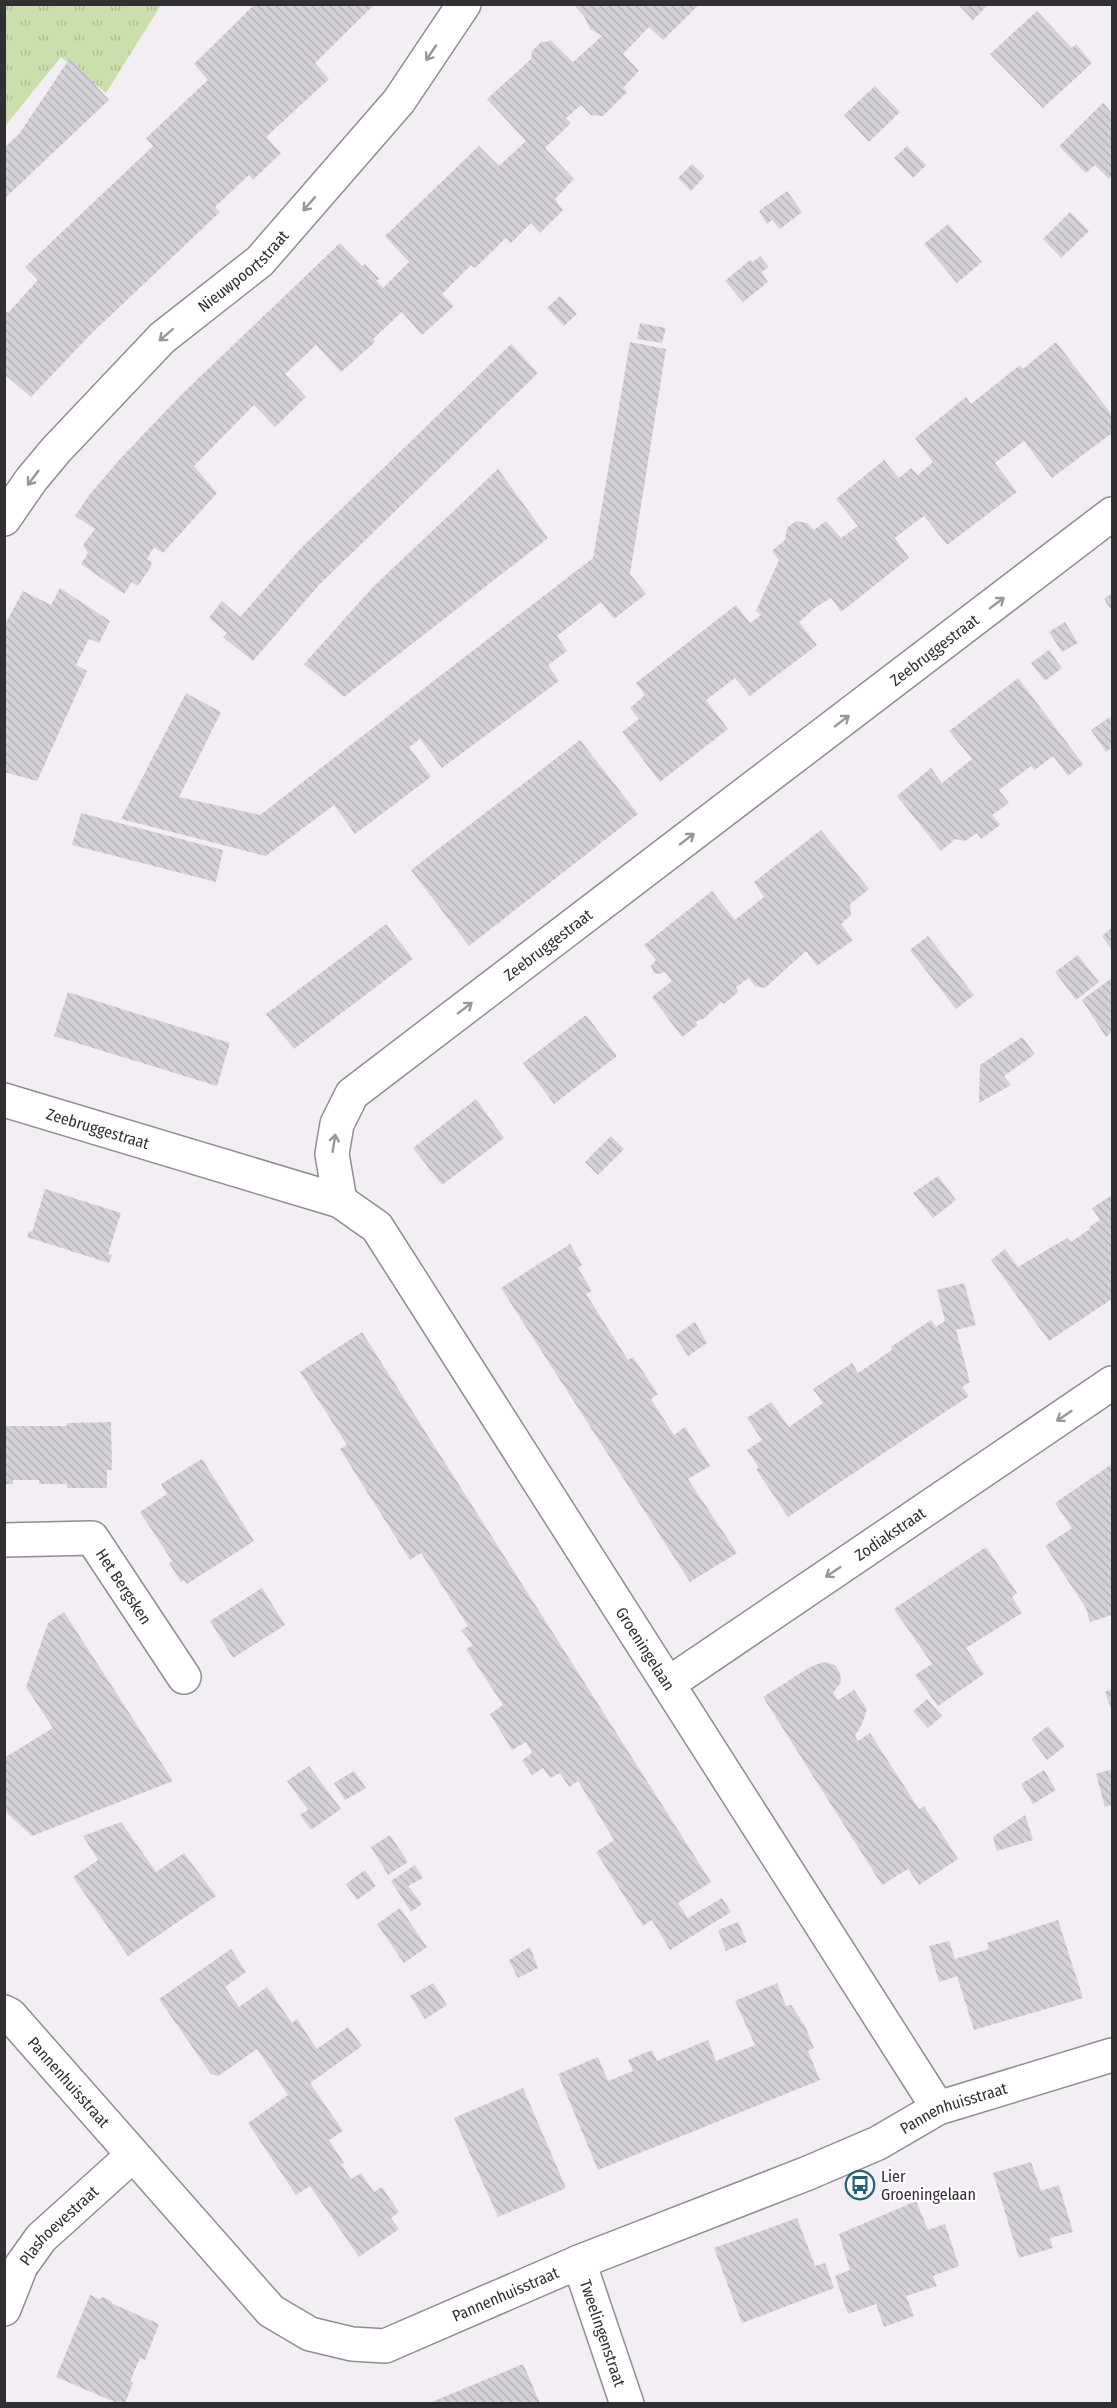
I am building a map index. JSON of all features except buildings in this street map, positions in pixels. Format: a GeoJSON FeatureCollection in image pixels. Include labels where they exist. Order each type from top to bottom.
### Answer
{"type":"FeatureCollection","features":[{"type":"Feature","properties":{"kind":"street","name":"Nieuwpoortstraat"},"geometry":{"type":"LineString","coordinates":[[4,519],[31,480],[56,450],[162,338],[260,261],[399,101],[464,4]]}},
{"type":"Feature","properties":{"kind":"street","name":"Zeebruggestraat"},"geometry":{"type":"LineString","coordinates":[[4,1100],[340,1201],[332,1154],[337,1124],[352,1094],[1113,514]]}},
{"type":"Feature","properties":{"kind":"street","name":"Groeningelaan"},"geometry":{"type":"LineString","coordinates":[[340,1201],[377,1227],[939,2108]]}},
{"type":"Feature","properties":{"kind":"street","name":"Zodiakstraat"},"geometry":{"type":"LineString","coordinates":[[668,1684],[1113,1383]]}},
{"type":"Feature","properties":{"kind":"street","name":"Het Bergsken"},"geometry":{"type":"LineString","coordinates":[[4,1540],[92,1538],[184,1677]]}},
{"type":"Feature","properties":{"kind":"street","name":"Pannenhuisstraat"},"geometry":{"type":"LineString","coordinates":[[4,2012],[10,2015],[271,2311],[310,2334],[352,2344],[385,2346],[579,2262],[808,2173],[878,2143],[939,2108],[1113,2055]]}},
{"type":"Feature","properties":{"kind":"street","name":"Plashoevestraat"},"geometry":{"type":"LineString","coordinates":[[4,2309],[21,2266],[41,2238],[133,2155]]}},
{"type":"Feature","properties":{"kind":"street","name":"Tweelingenstraat"},"geometry":{"type":"LineString","coordinates":[[579,2262],[627,2403]]}},
{"type":"Feature","properties":{"kind":"green space"},"geometry":{"type":"Polygon","coordinates":[[[5,5],[161,5],[106,93],[61,57],[5,126],[5,5]]]}},
{"type":"Feature","properties":{"kind":"place","name":"Lier Groeningelaan"},"geometry":{"type":"Point","coordinates":[860,2185]}}]}
